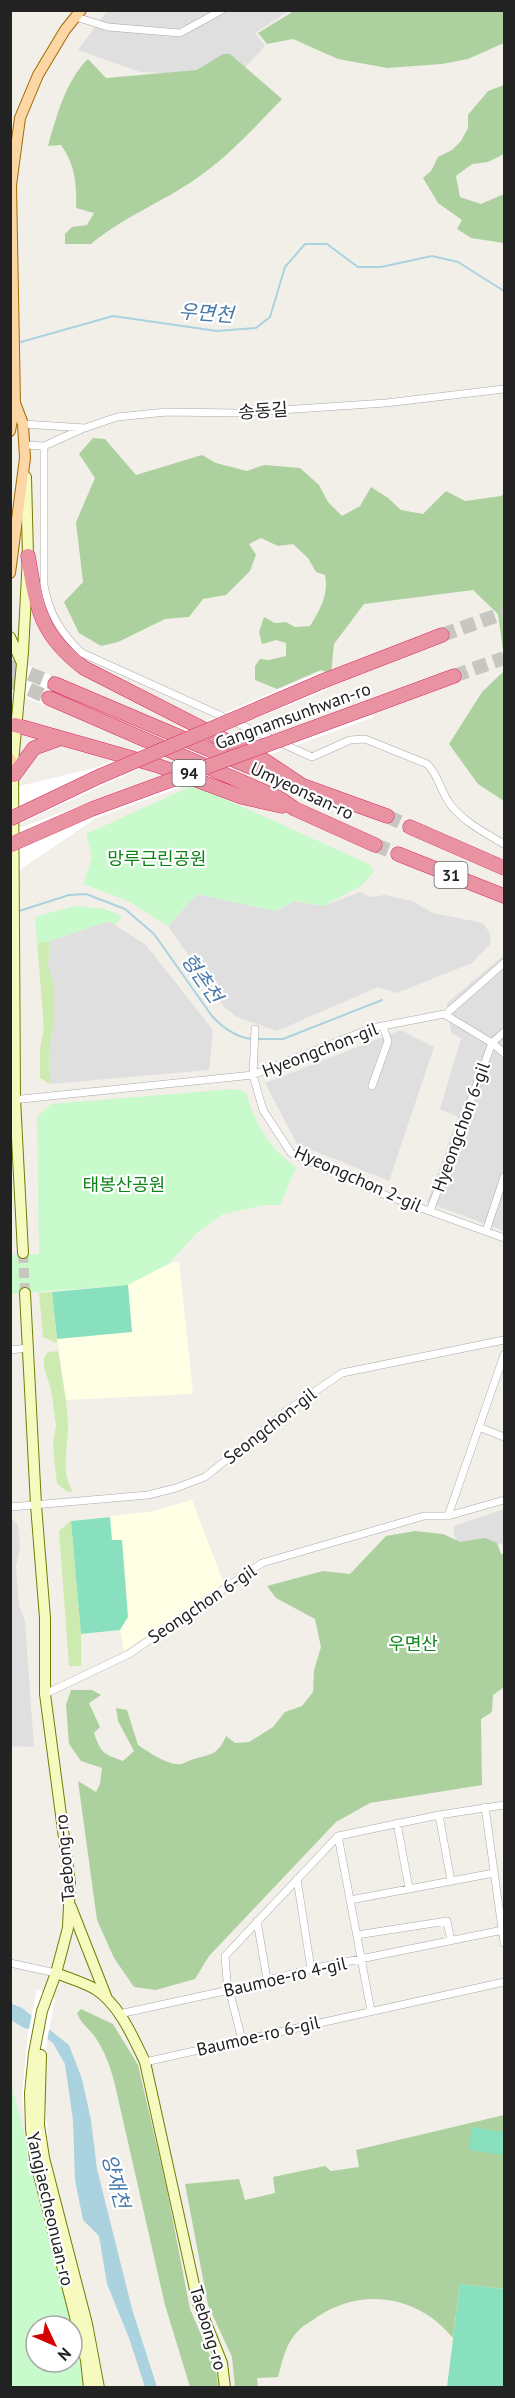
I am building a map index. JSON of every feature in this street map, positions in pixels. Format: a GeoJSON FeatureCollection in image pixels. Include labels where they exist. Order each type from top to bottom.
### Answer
{"type":"FeatureCollection","features":[{"type":"Feature","properties":{"kind":"highway"},"geometry":{"type":"LineString","coordinates":[[28,556],[38,611],[55,643],[68,656],[93,673],[264,760],[306,788]]}},
{"type":"Feature","properties":{"kind":"highway","name":"Gangnamsunhwan-ro"},"geometry":{"type":"LineString","coordinates":[[10,819],[98,777],[323,681],[442,635]]}},
{"type":"Feature","properties":{"kind":"highway","name":"Gangnamsunhwan-ro"},"geometry":{"type":"LineString","coordinates":[[10,844],[92,809],[454,676]]}},
{"type":"Feature","properties":{"kind":"highway","name":"Umyeonsan-ro"},"geometry":{"type":"LineString","coordinates":[[55,684],[248,766],[387,816]]}},
{"type":"Feature","properties":{"kind":"highway","name":"Umyeonsan-ro"},"geometry":{"type":"LineString","coordinates":[[49,698],[279,798],[295,809],[375,845]]}},
{"type":"Feature","properties":{"kind":"highway"},"geometry":{"type":"LineString","coordinates":[[13,724],[156,765],[242,797],[295,809]]}},
{"type":"Feature","properties":{"kind":"highway"},"geometry":{"type":"LineString","coordinates":[[12,765],[34,748],[59,739]]}},
{"type":"Feature","properties":{"kind":"highway","name":"31"},"geometry":{"type":"LineString","coordinates":[[410,826],[504,868]]}},
{"type":"Feature","properties":{"kind":"highway","name":"31"},"geometry":{"type":"LineString","coordinates":[[398,854],[504,896]]}},
{"type":"Feature","properties":{"kind":"main road"},"geometry":{"type":"LineString","coordinates":[[10,431],[13,407],[11,185],[20,118],[38,75],[78,14]]}},
{"type":"Feature","properties":{"kind":"main road"},"geometry":{"type":"LineString","coordinates":[[10,573],[25,458],[23,424],[13,407]]}},
{"type":"Feature","properties":{"kind":"street"},"geometry":{"type":"LineString","coordinates":[[78,14],[108,27],[180,33],[222,10]]}},
{"type":"Feature","properties":{"kind":"street","name":"송동길"},"geometry":{"type":"LineString","coordinates":[[23,424],[85,428],[117,417],[167,412],[236,413],[386,403],[504,389]]}},
{"type":"Feature","properties":{"kind":"street"},"geometry":{"type":"LineString","coordinates":[[25,445],[44,446],[85,428]]}},
{"type":"Feature","properties":{"kind":"street"},"geometry":{"type":"LineString","coordinates":[[44,446],[44,585],[47,603],[60,630],[82,652],[312,757],[350,740],[364,740],[427,764],[433,770],[447,801],[465,820],[504,844]]}},
{"type":"Feature","properties":{"kind":"street"},"geometry":{"type":"LineString","coordinates":[[23,1253],[13,1100],[12,765],[13,724],[23,652],[28,556],[25,458]]}},
{"type":"Feature","properties":{"kind":"street"},"geometry":{"type":"LineString","coordinates":[[10,637],[21,661]]}},
{"type":"Feature","properties":{"kind":"street"},"geometry":{"type":"LineString","coordinates":[[503,967],[446,1014],[504,1053]]}},
{"type":"Feature","properties":{"kind":"street","name":"Hyeongchon-gil"},"geometry":{"type":"LineString","coordinates":[[13,1100],[254,1075],[383,1026],[446,1014]]}},
{"type":"Feature","properties":{"kind":"street"},"geometry":{"type":"LineString","coordinates":[[372,1086],[388,1041],[383,1026]]}},
{"type":"Feature","properties":{"kind":"street","name":"Hyeongchon 2-gil"},"geometry":{"type":"LineString","coordinates":[[255,1029],[254,1075],[263,1110],[291,1153],[385,1195],[504,1238]]}},
{"type":"Feature","properties":{"kind":"street"},"geometry":{"type":"LineString","coordinates":[[492,1043],[504,1032]]}},
{"type":"Feature","properties":{"kind":"street","name":"Hyeongchon 6-gil"},"geometry":{"type":"LineString","coordinates":[[430,1211],[492,1043]]}},
{"type":"Feature","properties":{"kind":"street"},"geometry":{"type":"LineString","coordinates":[[486,1231],[504,1177]]}},
{"type":"Feature","properties":{"kind":"street","name":"Taebong-ro"},"geometry":{"type":"LineString","coordinates":[[25,1293],[36,1505],[45,1618],[45,1694],[69,1865],[68,1928],[56,1973],[95,1989],[119,2014],[145,2062],[198,2303],[222,2363],[225,2388]]}},
{"type":"Feature","properties":{"kind":"street","name":"Seongchon-gil"},"geometry":{"type":"LineString","coordinates":[[10,1507],[148,1494],[176,1488],[205,1477],[288,1410],[342,1373],[504,1340]]}},
{"type":"Feature","properties":{"kind":"street"},"geometry":{"type":"LineString","coordinates":[[10,1350],[28,1348]]}},
{"type":"Feature","properties":{"kind":"street"},"geometry":{"type":"LineString","coordinates":[[447,1516],[504,1355]]}},
{"type":"Feature","properties":{"kind":"street"},"geometry":{"type":"LineString","coordinates":[[479,1427],[504,1437]]}},
{"type":"Feature","properties":{"kind":"street","name":"Seongchon 6-gil"},"geometry":{"type":"LineString","coordinates":[[45,1694],[129,1654],[262,1563],[424,1516],[447,1516],[504,1500]]}},
{"type":"Feature","properties":{"kind":"street"},"geometry":{"type":"LineString","coordinates":[[242,2040],[229,1990],[225,1956],[338,1836],[438,1815],[504,1805]]}},
{"type":"Feature","properties":{"kind":"street"},"geometry":{"type":"LineString","coordinates":[[485,1807],[504,1943]]}},
{"type":"Feature","properties":{"kind":"street"},"geometry":{"type":"LineString","coordinates":[[438,1815],[451,1881]]}},
{"type":"Feature","properties":{"kind":"street"},"geometry":{"type":"LineString","coordinates":[[397,1823],[409,1888]]}},
{"type":"Feature","properties":{"kind":"street"},"geometry":{"type":"LineString","coordinates":[[338,1836],[371,2011]]}},
{"type":"Feature","properties":{"kind":"street"},"geometry":{"type":"LineString","coordinates":[[350,1900],[494,1873]]}},
{"type":"Feature","properties":{"kind":"street"},"geometry":{"type":"LineString","coordinates":[[297,1879],[311,1969]]}},
{"type":"Feature","properties":{"kind":"street"},"geometry":{"type":"LineString","coordinates":[[70,1904],[108,2002]]}},
{"type":"Feature","properties":{"kind":"street","name":"Baumoe-ro 4-gil"},"geometry":{"type":"LineString","coordinates":[[357,1935],[447,1920],[451,1941]]}},
{"type":"Feature","properties":{"kind":"street"},"geometry":{"type":"LineString","coordinates":[[258,1922],[267,1979]]}},
{"type":"Feature","properties":{"kind":"street","name":"Baumoe-ro 4-gil"},"geometry":{"type":"LineString","coordinates":[[119,2014],[311,1969],[502,1930]]}},
{"type":"Feature","properties":{"kind":"street"},"geometry":{"type":"LineString","coordinates":[[10,1963],[56,1973]]}},
{"type":"Feature","properties":{"kind":"street","name":"Yangjaecheonuan-ro"},"geometry":{"type":"LineString","coordinates":[[56,1973],[40,2020],[30,2094],[31,2129],[87,2324],[99,2388]]}},
{"type":"Feature","properties":{"kind":"street","name":"Baumoe-ro 6-gil"},"geometry":{"type":"LineString","coordinates":[[145,2062],[504,1982]]}},
{"type":"Feature","properties":{"kind":"street","name":"Yangjaecheonuan-ro"},"geometry":{"type":"LineString","coordinates":[[40,2159],[86,2360],[89,2388]]}},
{"type":"Feature","properties":{"kind":"shaded area"},"geometry":{"type":"Polygon","coordinates":[[[107,11],[289,11],[255,33],[265,46],[243,70],[224,59],[189,74],[140,72],[78,50],[107,11]]]}},
{"type":"Feature","properties":{"kind":"shaded area"},"geometry":{"type":"Polygon","coordinates":[[[360,892],[371,897],[385,895],[412,901],[433,913],[483,923],[489,932],[491,943],[472,963],[397,993],[378,987],[277,1031],[237,1017],[224,1007],[168,926],[197,894],[275,911],[295,901],[323,906],[360,892]]]}},
{"type":"Feature","properties":{"kind":"shaded area"},"geometry":{"type":"Polygon","coordinates":[[[109,921],[146,945],[213,1030],[209,1070],[50,1084],[49,1049],[54,1024],[48,967],[50,941],[109,921]]]}},
{"type":"Feature","properties":{"kind":"shaded area"},"geometry":{"type":"Polygon","coordinates":[[[504,955],[504,1231],[427,1202],[458,1117],[440,1109],[461,1038],[451,1033],[447,1003],[504,955]]]}},
{"type":"Feature","properties":{"kind":"shaded area"},"geometry":{"type":"Polygon","coordinates":[[[401,1030],[434,1047],[389,1181],[297,1144],[265,1083],[401,1030]]]}},
{"type":"Feature","properties":{"kind":"shaded area"},"geometry":{"type":"Polygon","coordinates":[[[179,1261],[193,1394],[65,1400],[52,1292],[128,1285],[154,1270],[179,1261]]]}},
{"type":"Feature","properties":{"kind":"shaded area"},"geometry":{"type":"Polygon","coordinates":[[[192,1500],[224,1584],[124,1651],[120,1630],[81,1634],[71,1521],[154,1511],[192,1500]]]}},
{"type":"Feature","properties":{"kind":"shaded area"},"geometry":{"type":"Polygon","coordinates":[[[504,1509],[504,1544],[460,1547],[454,1536],[454,1526],[504,1509]]]}},
{"type":"Feature","properties":{"kind":"shaded area"},"geometry":{"type":"Polygon","coordinates":[[[10,1517],[18,1524],[20,1548],[16,1566],[19,1605],[25,1622],[34,1747],[11,1746],[10,1517]]]}},
{"type":"Feature","properties":{"kind":"green space"},"geometry":{"type":"Polygon","coordinates":[[[294,11],[504,11],[504,43],[468,59],[442,64],[387,68],[338,59],[293,39],[267,44],[258,33],[294,11]]]}},
{"type":"Feature","properties":{"kind":"green space"},"geometry":{"type":"Polygon","coordinates":[[[223,54],[230,54],[282,99],[231,151],[197,178],[103,234],[91,244],[65,244],[65,234],[72,227],[87,225],[94,213],[76,208],[75,183],[66,152],[61,145],[48,146],[63,100],[80,68],[88,59],[106,78],[197,70],[223,54]]]}},
{"type":"Feature","properties":{"kind":"green space"},"geometry":{"type":"Polygon","coordinates":[[[504,85],[504,154],[488,162],[472,164],[456,176],[460,197],[481,204],[504,194],[504,243],[471,238],[457,229],[462,220],[438,203],[423,178],[431,171],[438,157],[452,150],[461,141],[468,128],[468,115],[488,91],[504,85]]]}},
{"type":"Feature","properties":{"kind":"green space"},"geometry":{"type":"Polygon","coordinates":[[[93,438],[105,439],[136,475],[202,455],[216,463],[247,471],[264,465],[300,468],[319,485],[328,502],[342,516],[360,506],[371,487],[401,510],[423,514],[446,491],[465,501],[501,496],[504,493],[504,657],[498,614],[473,590],[364,604],[334,644],[331,674],[321,670],[277,689],[255,680],[255,666],[260,659],[269,660],[286,656],[286,643],[276,640],[262,644],[259,632],[264,617],[275,623],[286,622],[295,627],[310,626],[320,608],[326,589],[325,575],[316,572],[308,558],[293,544],[278,546],[261,538],[249,544],[256,555],[250,571],[226,595],[203,599],[189,617],[165,619],[118,642],[101,646],[79,633],[64,602],[83,582],[76,522],[95,478],[79,454],[93,438]]]}},
{"type":"Feature","properties":{"kind":"green space"},"geometry":{"type":"Polygon","coordinates":[[[504,671],[504,801],[478,784],[449,744],[482,692],[504,671]]]}},
{"type":"Feature","properties":{"kind":"green space","name":"망루근린공원"},"geometry":{"type":"Polygon","coordinates":[[[194,785],[369,864],[374,872],[361,886],[323,906],[295,901],[275,911],[197,894],[168,926],[128,901],[83,884],[92,857],[86,834],[194,785]]]}},
{"type":"Feature","properties":{"kind":"green space"},"geometry":{"type":"Polygon","coordinates":[[[74,906],[105,909],[122,916],[115,925],[109,921],[50,941],[37,943],[35,917],[74,906]]]}},
{"type":"Feature","properties":{"kind":"green space"},"geometry":{"type":"Polygon","coordinates":[[[50,941],[48,967],[54,985],[54,1024],[49,1049],[50,1084],[40,1078],[40,1049],[44,1027],[37,943],[50,941]]]}},
{"type":"Feature","properties":{"kind":"green space","name":"태봉산공원"},"geometry":{"type":"Polygon","coordinates":[[[234,1089],[243,1091],[247,1095],[265,1136],[296,1168],[280,1205],[265,1205],[223,1214],[197,1233],[168,1264],[128,1285],[11,1294],[10,1255],[39,1254],[37,1117],[51,1104],[234,1089]]]}},
{"type":"Feature","properties":{"kind":"green space"},"geometry":{"type":"Polygon","coordinates":[[[128,1285],[132,1332],[57,1339],[52,1292],[128,1285]]]}},
{"type":"Feature","properties":{"kind":"green space"},"geometry":{"type":"Polygon","coordinates":[[[52,1292],[57,1343],[43,1337],[39,1293],[52,1292]]]}},
{"type":"Feature","properties":{"kind":"green space"},"geometry":{"type":"Polygon","coordinates":[[[58,1351],[68,1426],[66,1468],[73,1491],[68,1492],[57,1484],[53,1445],[56,1425],[51,1389],[44,1368],[44,1358],[48,1352],[58,1351]]]}},
{"type":"Feature","properties":{"kind":"green space"},"geometry":{"type":"Polygon","coordinates":[[[110,1517],[112,1540],[122,1540],[128,1617],[120,1630],[81,1634],[71,1521],[110,1517]]]}},
{"type":"Feature","properties":{"kind":"green space"},"geometry":{"type":"Polygon","coordinates":[[[71,1521],[81,1634],[81,1666],[69,1666],[59,1531],[71,1521]]]}},
{"type":"Feature","properties":{"kind":"green space","name":"우면산"},"geometry":{"type":"Polygon","coordinates":[[[415,1531],[443,1534],[460,1542],[485,1538],[497,1543],[501,1554],[504,1554],[504,1687],[493,1695],[492,1712],[481,1719],[482,1785],[370,1803],[336,1822],[209,1956],[195,1979],[156,1990],[134,1987],[114,1958],[97,1920],[78,1781],[96,1792],[100,1784],[102,1768],[81,1761],[69,1744],[66,1705],[71,1690],[92,1690],[101,1695],[89,1703],[100,1727],[94,1733],[104,1752],[123,1761],[134,1751],[118,1721],[116,1708],[127,1710],[138,1745],[170,1763],[181,1764],[210,1754],[217,1750],[226,1736],[235,1743],[249,1742],[273,1727],[285,1712],[302,1706],[313,1692],[314,1670],[321,1647],[315,1619],[276,1598],[267,1586],[323,1571],[350,1574],[386,1536],[415,1531]]]}},
{"type":"Feature","properties":{"kind":"green space"},"geometry":{"type":"Polygon","coordinates":[[[81,2009],[113,2024],[138,2065],[167,2190],[190,2309],[216,2369],[218,2387],[190,2387],[165,2305],[112,2073],[95,2036],[77,2013],[81,2009]]]}},
{"type":"Feature","properties":{"kind":"green space"},"geometry":{"type":"Polygon","coordinates":[[[10,2078],[70,2314],[24,2314],[24,2374],[82,2374],[83,2387],[11,2387],[10,2078]]]}},
{"type":"Feature","properties":{"kind":"green space"},"geometry":{"type":"Polygon","coordinates":[[[504,2115],[504,2289],[460,2284],[453,2338],[424,2313],[390,2300],[353,2301],[335,2307],[305,2325],[294,2336],[285,2352],[278,2377],[257,2378],[258,2387],[235,2387],[232,2357],[208,2305],[185,2184],[239,2179],[245,2200],[275,2193],[273,2177],[325,2166],[331,2171],[359,2167],[356,2150],[504,2115]]]}},
{"type":"Feature","properties":{"kind":"green space"},"geometry":{"type":"Polygon","coordinates":[[[472,2127],[504,2132],[504,2155],[469,2150],[472,2127]]]}},
{"type":"Feature","properties":{"kind":"green space"},"geometry":{"type":"Polygon","coordinates":[[[460,2284],[504,2289],[504,2387],[447,2387],[460,2284]]]}},
{"type":"Feature","properties":{"kind":"water"},"geometry":{"type":"Polygon","coordinates":[[[10,2003],[22,2008],[69,2045],[82,2079],[91,2120],[97,2169],[132,2309],[157,2387],[145,2387],[129,2338],[107,2284],[99,2236],[83,2220],[75,2180],[73,2120],[65,2064],[53,2043],[34,2030],[24,2028],[11,2020],[10,2003]]]}},
{"type":"Feature","properties":{"kind":"pier"},"geometry":{"type":"Polygon","coordinates":[[[10,658],[57,678],[46,706],[11,691],[10,658]]]}},
{"type":"Feature","properties":{"kind":"pier"},"geometry":{"type":"Polygon","coordinates":[[[320,672],[327,690],[202,740],[11,828],[11,788],[95,768],[320,672]]]}},
{"type":"Feature","properties":{"kind":"pier"},"geometry":{"type":"Polygon","coordinates":[[[368,700],[374,717],[96,818],[11,876],[11,831],[368,700]]]}},
{"type":"Feature","properties":{"kind":"pier"},"geometry":{"type":"Polygon","coordinates":[[[37,1989],[55,1999],[47,2041],[44,2083],[49,2159],[28,2160],[22,2094],[28,2034],[37,1989]]]}},
{"type":"Feature","properties":{"kind":"waterway","name":"우면천"},"geometry":{"type":"LineString","coordinates":[[21,342],[113,316],[217,331],[256,328],[270,317],[285,267],[305,244],[327,244],[358,267],[381,267],[432,256],[458,262],[504,291]]}},
{"type":"Feature","properties":{"kind":"waterway","name":"형촌천"},"geometry":{"type":"LineString","coordinates":[[16,912],[69,895],[86,894],[125,909],[154,934],[212,1016],[235,1034],[252,1039]]}},
{"type":"Feature","properties":{"kind":"waterway","name":"형촌천"},"geometry":{"type":"LineString","coordinates":[[257,1039],[283,1039],[382,1000]]}},
{"type":"Feature","properties":{"kind":"tunnel"},"geometry":{"type":"LineString","coordinates":[[442,635],[504,613]]}},
{"type":"Feature","properties":{"kind":"tunnel"},"geometry":{"type":"LineString","coordinates":[[454,676],[504,658]]}},
{"type":"Feature","properties":{"kind":"tunnel"},"geometry":{"type":"LineString","coordinates":[[10,666],[55,684]]}},
{"type":"Feature","properties":{"kind":"tunnel"},"geometry":{"type":"LineString","coordinates":[[10,681],[49,698]]}},
{"type":"Feature","properties":{"kind":"tunnel"},"geometry":{"type":"LineString","coordinates":[[387,816],[410,827]]}},
{"type":"Feature","properties":{"kind":"tunnel"},"geometry":{"type":"LineString","coordinates":[[375,845],[398,854]]}},
{"type":"Feature","properties":{"kind":"tunnel"},"geometry":{"type":"LineString","coordinates":[[23,1253],[25,1293]]}},
{"type":"Feature","properties":{"kind":"water label","name":"양재천"},"geometry":{"type":"Point","coordinates":[116,2181]}}]}
